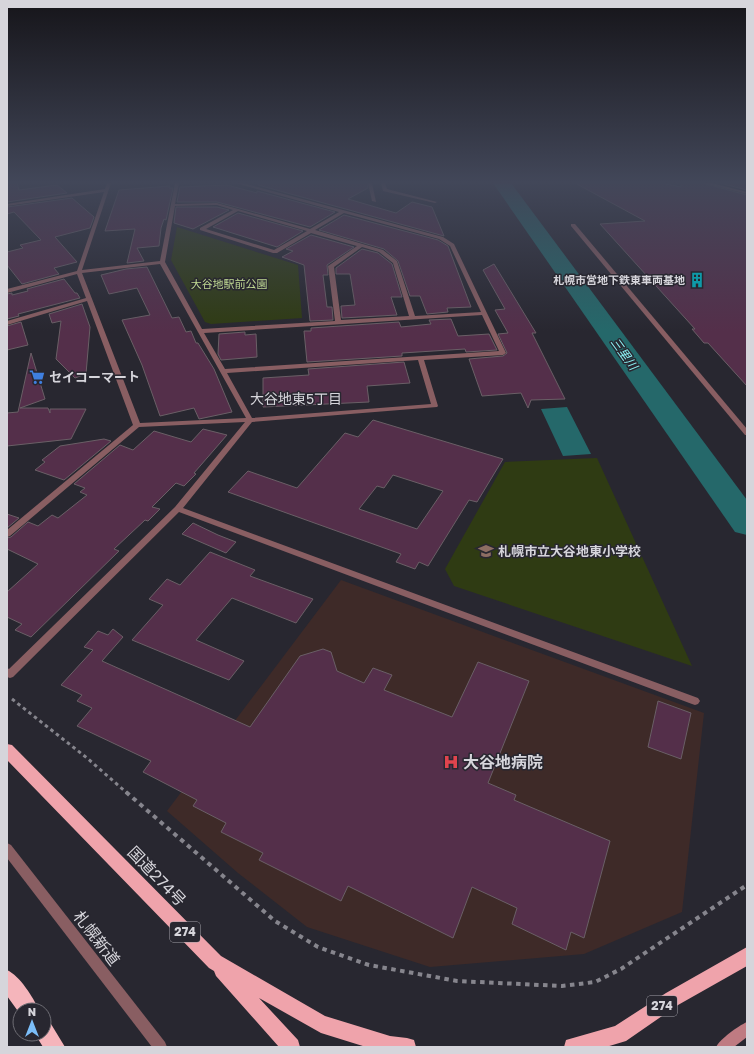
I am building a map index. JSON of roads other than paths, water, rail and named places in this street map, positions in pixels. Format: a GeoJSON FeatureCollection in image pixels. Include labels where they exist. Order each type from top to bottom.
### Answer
{"type":"FeatureCollection","features":[{"type":"Feature","properties":{"kind":"highway","name":"国道274号"},"geometry":{"type":"LineString","coordinates":[[7,750],[215,962],[321,1024],[390,1045],[407,1047]]}},
{"type":"Feature","properties":{"kind":"highway","name":"274"},"geometry":{"type":"LineString","coordinates":[[573,1047],[619,1034],[672,999],[747,956]]}},
{"type":"Feature","properties":{"kind":"highway"},"geometry":{"type":"LineString","coordinates":[[215,962],[291,1047]]}},
{"type":"Feature","properties":{"kind":"highway"},"geometry":{"type":"LineString","coordinates":[[7,980],[23,1002]]}},
{"type":"Feature","properties":{"kind":"main road"},"geometry":{"type":"LineString","coordinates":[[723,1047],[747,1029]]}},
{"type":"Feature","properties":{"kind":"street"},"geometry":{"type":"LineString","coordinates":[[93,232],[79,272],[137,426]]}},
{"type":"Feature","properties":{"kind":"street"},"geometry":{"type":"LineString","coordinates":[[168,232],[162,262],[250,420]]}},
{"type":"Feature","properties":{"kind":"street"},"geometry":{"type":"LineString","coordinates":[[209,232],[275,252],[307,232]]}},
{"type":"Feature","properties":{"kind":"street"},"geometry":{"type":"LineString","coordinates":[[318,232],[381,251],[395,262],[412,316]]}},
{"type":"Feature","properties":{"kind":"street"},"geometry":{"type":"LineString","coordinates":[[222,371],[503,353],[452,245],[441,238],[420,232]]}},
{"type":"Feature","properties":{"kind":"street"},"geometry":{"type":"LineString","coordinates":[[579,232],[747,433]]}},
{"type":"Feature","properties":{"kind":"street"},"geometry":{"type":"LineString","coordinates":[[338,321],[331,266],[362,245]]}},
{"type":"Feature","properties":{"kind":"street"},"geometry":{"type":"LineString","coordinates":[[8,289],[79,272],[162,262]]}},
{"type":"Feature","properties":{"kind":"street"},"geometry":{"type":"LineString","coordinates":[[7,323],[89,299]]}},
{"type":"Feature","properties":{"kind":"street"},"geometry":{"type":"LineString","coordinates":[[201,330],[412,316],[484,313]]}},
{"type":"Feature","properties":{"kind":"street"},"geometry":{"type":"LineString","coordinates":[[7,534],[137,426],[250,420],[435,406],[420,358]]}},
{"type":"Feature","properties":{"kind":"street"},"geometry":{"type":"LineString","coordinates":[[7,672],[10,674],[178,509],[250,420]]}},
{"type":"Feature","properties":{"kind":"street"},"geometry":{"type":"LineString","coordinates":[[178,509],[695,702]]}},
{"type":"Feature","properties":{"kind":"street","name":"札幌新道"},"geometry":{"type":"LineString","coordinates":[[7,850],[160,1047]]}},
{"type":"Feature","properties":{"kind":"waterway","name":"三里川"},"geometry":{"type":"LineString","coordinates":[[537,232],[747,524]]}},
{"type":"Feature","properties":{"kind":"place","name":"札幌市営地下鉄東車両基地"},"geometry":{"type":"Point","coordinates":[697,280]}},
{"type":"Feature","properties":{"kind":"place","name":"セイコーマート"},"geometry":{"type":"Point","coordinates":[37,377]}},
{"type":"Feature","properties":{"kind":"place","name":"札幌市立大谷地東小学校"},"geometry":{"type":"Point","coordinates":[486,551]}},
{"type":"Feature","properties":{"kind":"place","name":"大谷地病院"},"geometry":{"type":"Point","coordinates":[451,762]}},
{"type":"Feature","properties":{"kind":"district","name":"大谷地東5丁目"},"geometry":{"type":"Point","coordinates":[296,399]}},
{"type":"Feature","properties":{"kind":"park label","name":"大谷地駅前公園"},"geometry":{"type":"Point","coordinates":[229,284]}}]}
